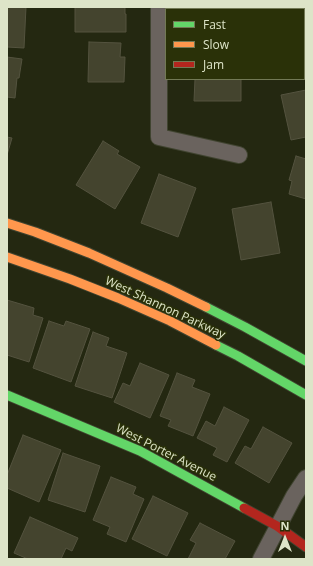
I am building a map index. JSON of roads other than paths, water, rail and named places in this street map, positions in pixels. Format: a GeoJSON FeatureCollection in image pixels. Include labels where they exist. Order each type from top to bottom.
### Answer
{"type":"FeatureCollection","features":[{"type":"Feature","properties":{"kind":"street"},"geometry":{"type":"LineString","coordinates":[[159,7],[159,137],[239,155]]}},
{"type":"Feature","properties":{"kind":"street","name":"West Shannon Parkway"},"geometry":{"type":"LineString","coordinates":[[7,223],[89,253],[167,288],[245,327],[306,361]]}},
{"type":"Feature","properties":{"kind":"street","name":"West Shannon Parkway"},"geometry":{"type":"LineString","coordinates":[[7,257],[70,279],[170,321],[238,356],[306,395]]}},
{"type":"Feature","properties":{"kind":"street","name":"West Porter Avenue"},"geometry":{"type":"LineString","coordinates":[[7,395],[140,451],[277,526],[306,547]]}},
{"type":"Feature","properties":{"kind":"street"},"geometry":{"type":"LineString","coordinates":[[260,559],[294,496],[306,478]]}}]}
